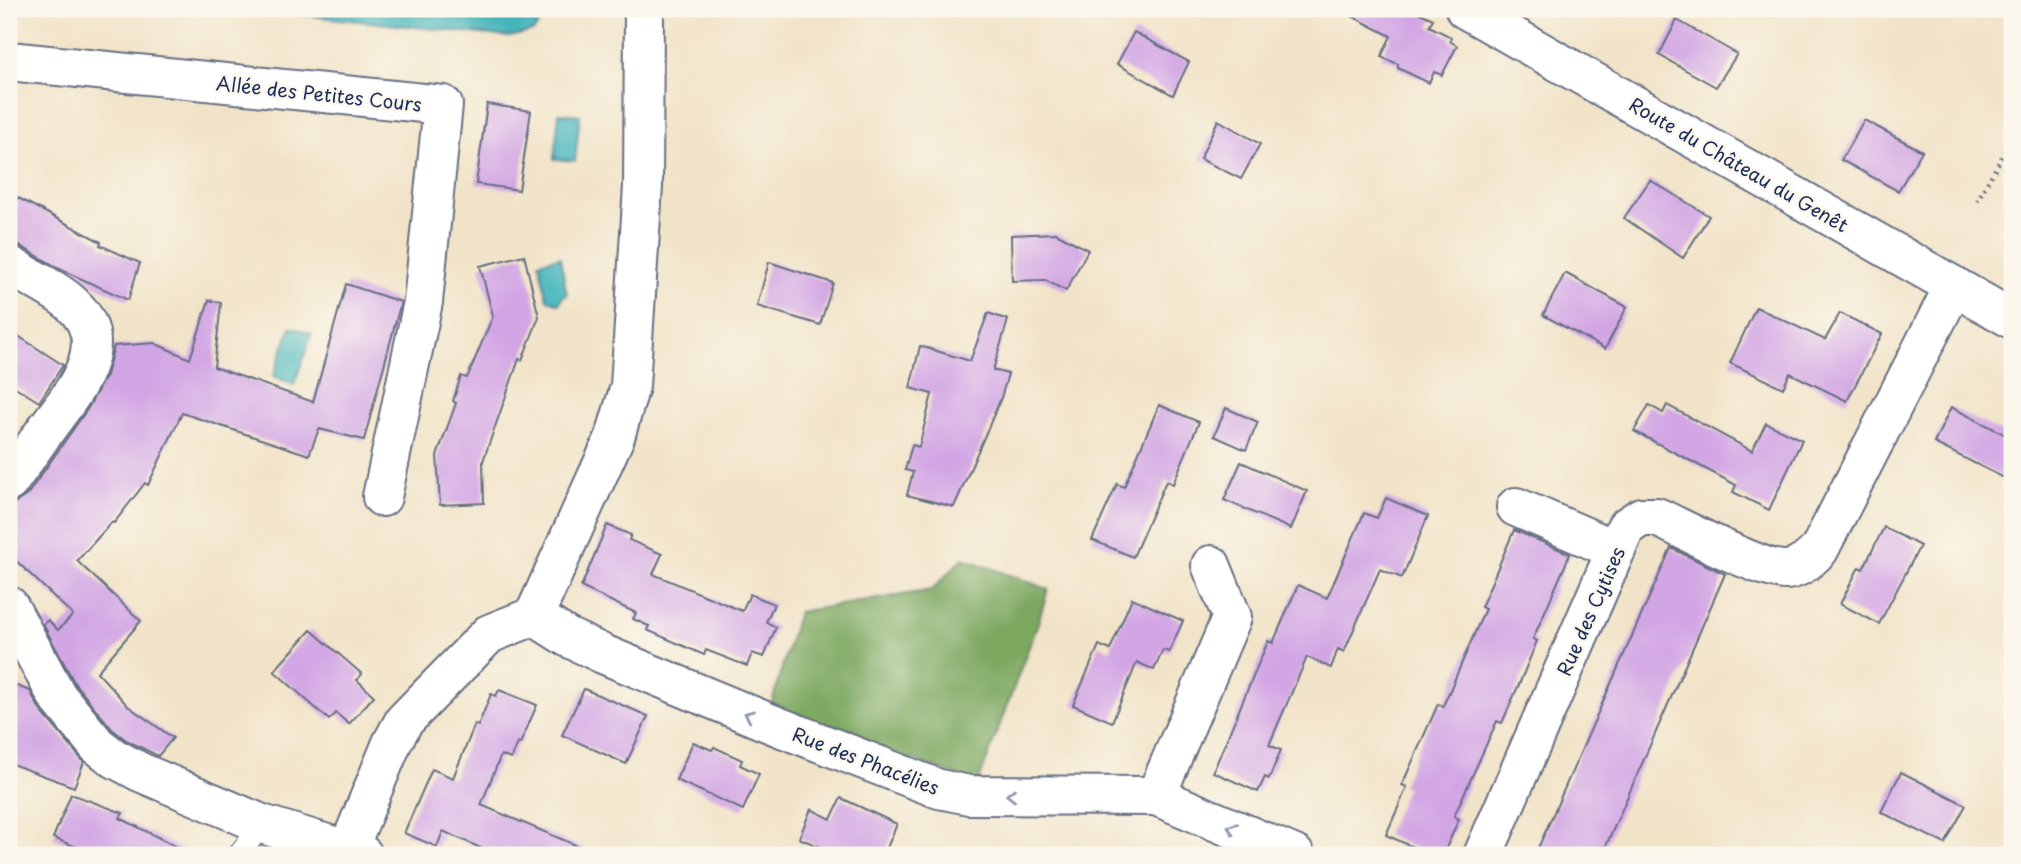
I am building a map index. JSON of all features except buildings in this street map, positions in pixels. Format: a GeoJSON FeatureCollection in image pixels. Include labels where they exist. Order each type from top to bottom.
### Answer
{"type":"FeatureCollection","features":[{"type":"Feature","properties":{"kind":"street"},"geometry":{"type":"LineString","coordinates":[[9,606],[57,696],[97,745],[114,758],[262,824],[356,853],[392,743],[404,721],[489,634],[534,617],[615,437],[630,386],[643,186],[644,9]]}},
{"type":"Feature","properties":{"kind":"street","name":"Route du Château du Genêt"},"geometry":{"type":"LineString","coordinates":[[1465,9],[2012,319]]}},
{"type":"Feature","properties":{"kind":"street","name":"Allée des Petites Cours"},"geometry":{"type":"LineString","coordinates":[[9,61],[443,105],[424,302],[382,497]]}},
{"type":"Feature","properties":{"kind":"street"},"geometry":{"type":"LineString","coordinates":[[9,265],[73,305],[87,323],[92,343],[88,366],[77,387],[9,482]]}},
{"type":"Feature","properties":{"kind":"street","name":"Rue des Cytises"},"geometry":{"type":"LineString","coordinates":[[1483,855],[1626,527],[1641,517],[1657,517],[1767,567],[1787,570],[1804,564],[1819,550],[1954,286]]}},
{"type":"Feature","properties":{"kind":"street"},"geometry":{"type":"LineString","coordinates":[[1516,507],[1616,550]]}},
{"type":"Feature","properties":{"kind":"street"},"geometry":{"type":"LineString","coordinates":[[1156,796],[1232,617],[1210,565]]}},
{"type":"Feature","properties":{"kind":"street","name":"Rue des Phacélies"},"geometry":{"type":"LineString","coordinates":[[534,617],[603,654],[939,789],[969,795],[1156,796],[1294,855]]}},
{"type":"Feature","properties":{"kind":"lane"},"geometry":{"type":"LineString","coordinates":[[239,855],[262,824]]}},
{"type":"Feature","properties":{"kind":"path"},"geometry":{"type":"LineString","coordinates":[[1978,201],[2012,139]]}},
{"type":"Feature","properties":{"kind":"green space"},"geometry":{"type":"Polygon","coordinates":[[[963,558],[1048,589],[978,783],[770,709],[798,612],[932,590],[963,558]]]}},
{"type":"Feature","properties":{"kind":"water"},"geometry":{"type":"Polygon","coordinates":[[[245,9],[545,9],[545,14],[534,31],[509,37],[245,9]]]}},
{"type":"Feature","properties":{"kind":"water"},"geometry":{"type":"Polygon","coordinates":[[[559,113],[580,115],[575,161],[554,159],[559,113]]]}},
{"type":"Feature","properties":{"kind":"water"},"geometry":{"type":"Polygon","coordinates":[[[560,257],[567,295],[563,296],[559,304],[547,299],[539,262],[560,257]]]}},
{"type":"Feature","properties":{"kind":"water"},"geometry":{"type":"Polygon","coordinates":[[[291,327],[312,334],[294,385],[273,377],[291,327]]]}}]}
